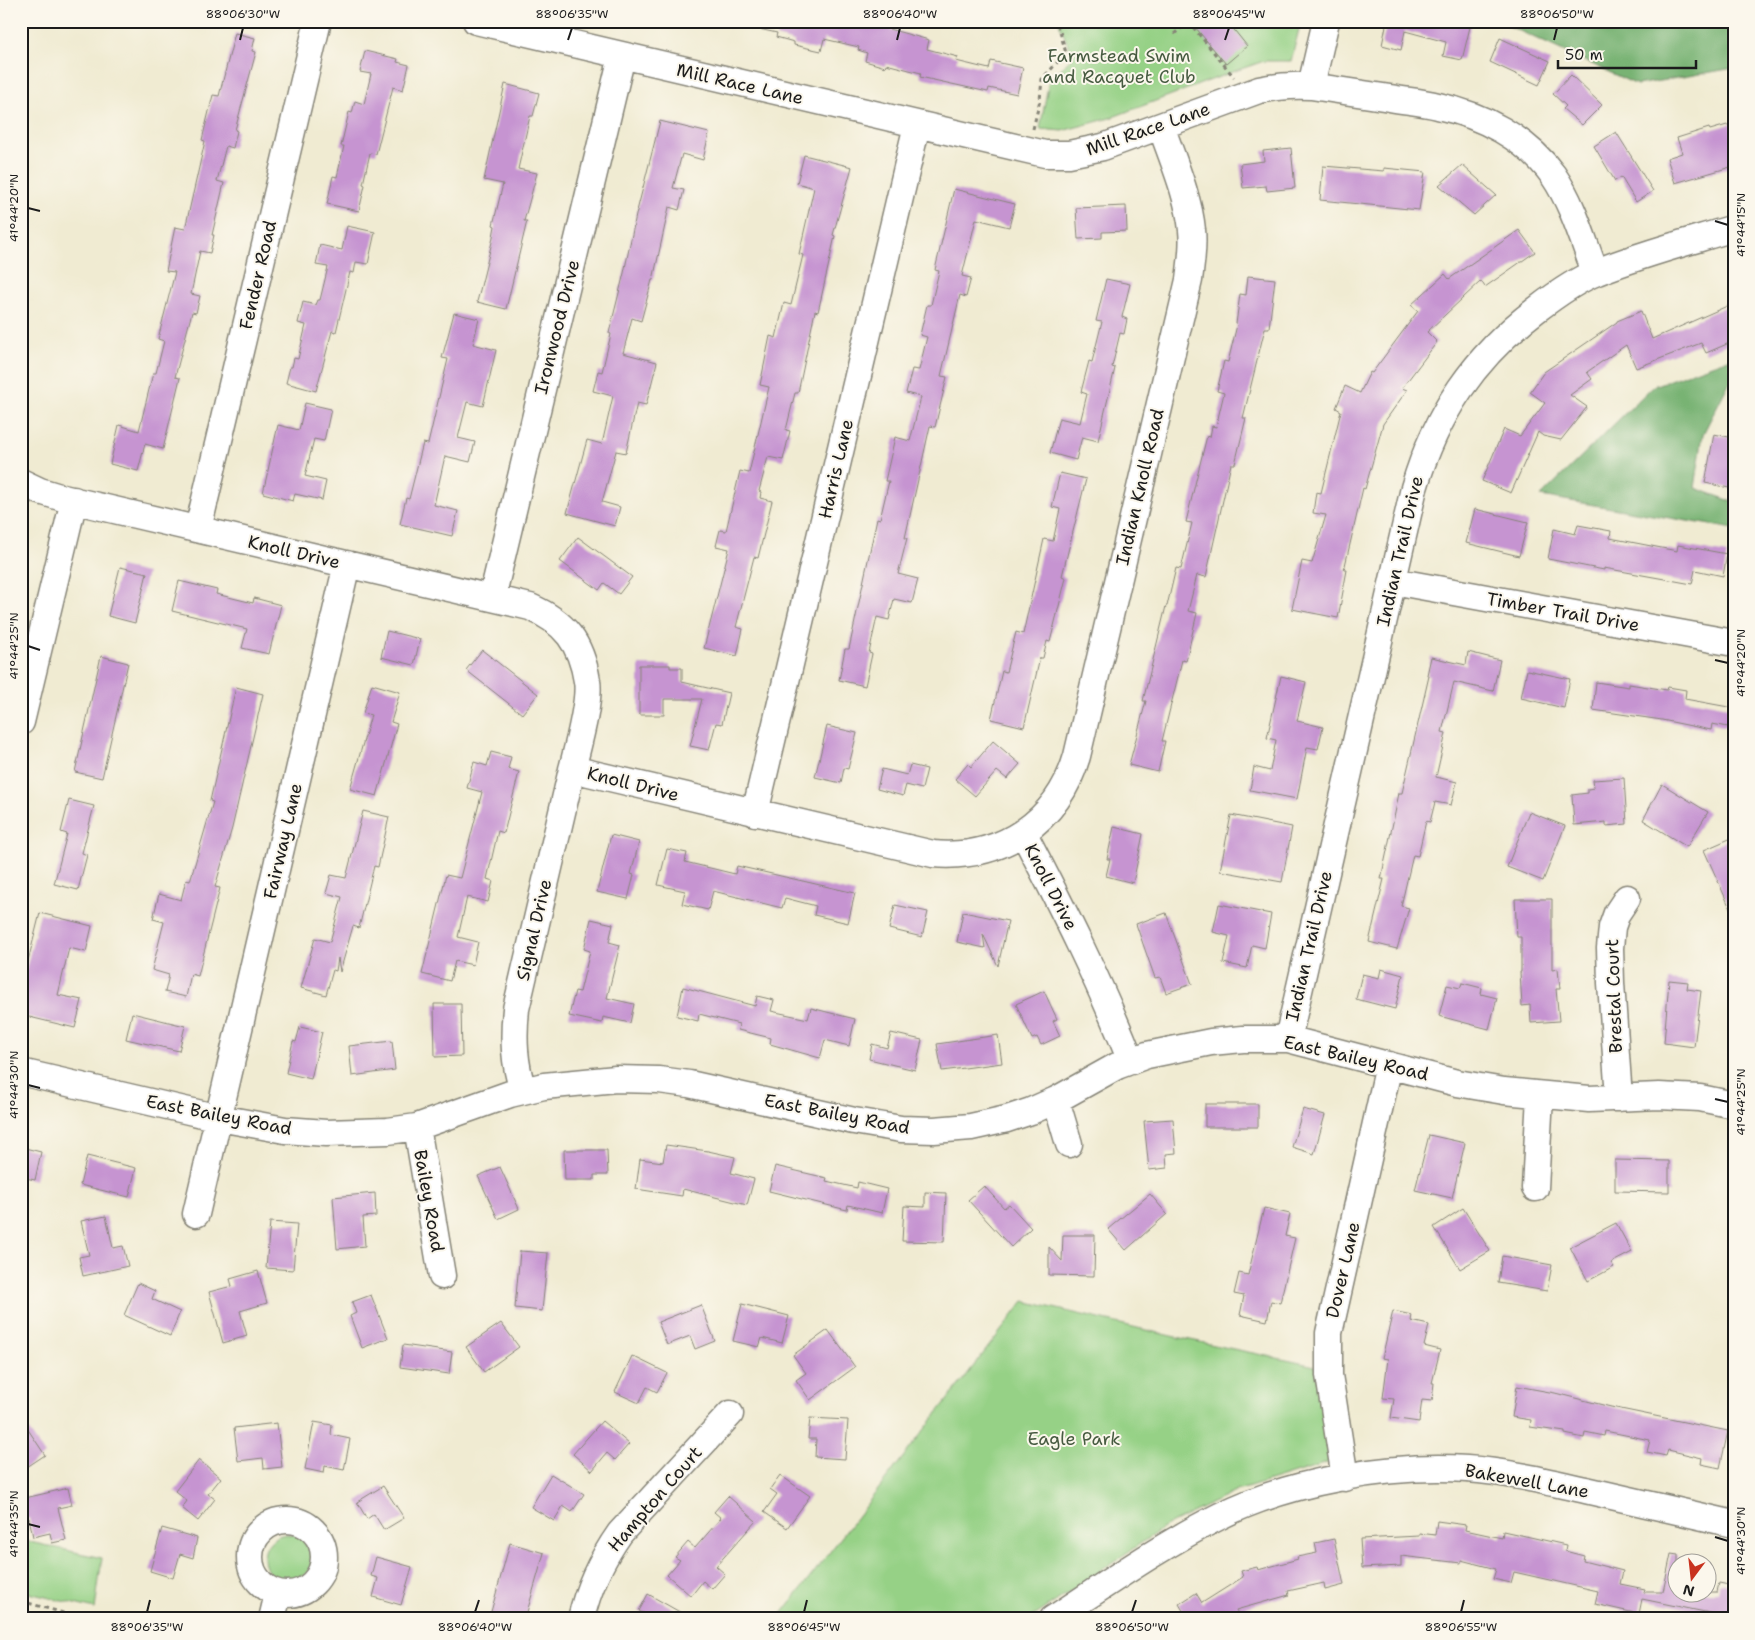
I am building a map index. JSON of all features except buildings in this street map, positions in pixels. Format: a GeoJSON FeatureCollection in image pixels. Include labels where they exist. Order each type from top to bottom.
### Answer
{"type":"FeatureCollection","features":[{"type":"Feature","properties":{"kind":"street","name":"Fender Road"},"geometry":{"type":"LineString","coordinates":[[198,529],[318,21]]}},
{"type":"Feature","properties":{"kind":"street","name":"Mill Race Lane"},"geometry":{"type":"LineString","coordinates":[[476,21],[1045,154],[1085,152],[1259,90],[1292,85],[1311,86],[1438,106],[1492,124],[1505,131],[1528,149],[1553,176],[1569,204],[1595,272]]}},
{"type":"Feature","properties":{"kind":"street"},"geometry":{"type":"LineString","coordinates":[[1311,86],[1326,21]]}},
{"type":"Feature","properties":{"kind":"street","name":"Ironwood Drive"},"geometry":{"type":"LineString","coordinates":[[492,598],[622,56]]}},
{"type":"Feature","properties":{"kind":"street","name":"Harris Lane"},"geometry":{"type":"LineString","coordinates":[[755,813],[917,125]]}},
{"type":"Feature","properties":{"kind":"street","name":"Indian Knoll Road"},"geometry":{"type":"LineString","coordinates":[[1023,832],[1044,815],[1057,800],[1072,775],[1189,280],[1192,254],[1192,231],[1189,210],[1161,126]]}},
{"type":"Feature","properties":{"kind":"street","name":"Indian Trail Drive"},"geometry":{"type":"LineString","coordinates":[[1288,1039],[1414,488],[1421,465],[1443,414],[1467,378],[1487,354],[1515,326],[1552,297],[1595,272],[1734,228]]}},
{"type":"Feature","properties":{"kind":"street","name":"Knoll Drive"},"geometry":{"type":"LineString","coordinates":[[21,482],[40,491],[74,500],[530,607],[546,614],[564,628],[578,647],[588,682],[572,769],[933,854],[967,854],[994,848],[1008,842],[1023,832],[1106,999],[1131,1061]]}},
{"type":"Feature","properties":{"kind":"street"},"geometry":{"type":"LineString","coordinates":[[21,722],[74,500]]}},
{"type":"Feature","properties":{"kind":"street","name":"Fairway Lane"},"geometry":{"type":"LineString","coordinates":[[219,1118],[347,564]]}},
{"type":"Feature","properties":{"kind":"street","name":"Timber Trail Drive"},"geometry":{"type":"LineString","coordinates":[[1393,581],[1734,643]]}},
{"type":"Feature","properties":{"kind":"street","name":"Signal Drive"},"geometry":{"type":"LineString","coordinates":[[523,1091],[515,1061],[513,1034],[516,1008],[572,769]]}},
{"type":"Feature","properties":{"kind":"street","name":"Brestal Court"},"geometry":{"type":"LineString","coordinates":[[1620,1098],[1610,948],[1612,927],[1617,913],[1627,898]]}},
{"type":"Feature","properties":{"kind":"street","name":"East Bailey Road"},"geometry":{"type":"LineString","coordinates":[[21,1072],[219,1118],[285,1130],[326,1133],[417,1127],[523,1091],[544,1086],[616,1079],[659,1080],[689,1084],[854,1121],[901,1129],[934,1130],[971,1127],[1007,1120],[1056,1100],[1117,1066],[1147,1055],[1211,1042],[1243,1039],[1288,1039],[1457,1083],[1540,1096],[1589,1099],[1658,1096],[1700,1098],[1734,1105]]}},
{"type":"Feature","properties":{"kind":"street","name":"Dover Lane"},"geometry":{"type":"LineString","coordinates":[[1345,1478],[1329,1375],[1329,1333],[1389,1065]]}},
{"type":"Feature","properties":{"kind":"street"},"geometry":{"type":"LineString","coordinates":[[1535,1188],[1540,1096]]}},
{"type":"Feature","properties":{"kind":"street"},"geometry":{"type":"LineString","coordinates":[[1056,1100],[1069,1144]]}},
{"type":"Feature","properties":{"kind":"street"},"geometry":{"type":"LineString","coordinates":[[196,1214],[219,1118]]}},
{"type":"Feature","properties":{"kind":"street","name":"Bailey Road"},"geometry":{"type":"LineString","coordinates":[[417,1127],[442,1276]]}},
{"type":"Feature","properties":{"kind":"street","name":"Hampton Court"},"geometry":{"type":"LineString","coordinates":[[581,1619],[593,1579],[607,1551],[620,1533],[730,1414]]}},
{"type":"Feature","properties":{"kind":"street","name":"Bakewell Lane"},"geometry":{"type":"LineString","coordinates":[[1055,1618],[1154,1553],[1220,1516],[1304,1485],[1387,1471],[1466,1469],[1490,1471],[1529,1477],[1734,1524]]}},
{"type":"Feature","properties":{"kind":"path"},"geometry":{"type":"LineString","coordinates":[[1033,129],[1040,100],[1042,79],[1066,53],[1057,21]]}},
{"type":"Feature","properties":{"kind":"path"},"geometry":{"type":"LineString","coordinates":[[1174,34],[1189,22],[1234,77]]}},
{"type":"Feature","properties":{"kind":"path"},"geometry":{"type":"LineString","coordinates":[[21,1602],[85,1619]]}},
{"type":"Feature","properties":{"kind":"green space","name":"Farmstead Swim and Racquet Club"},"geometry":{"type":"Polygon","coordinates":[[[1058,21],[1301,21],[1291,61],[1264,61],[1110,118],[1062,131],[1040,129],[1049,80],[1073,57],[1058,21]]]}},
{"type":"Feature","properties":{"kind":"green space"},"geometry":{"type":"Polygon","coordinates":[[[1498,21],[1734,21],[1734,68],[1637,85],[1498,21]]]}},
{"type":"Feature","properties":{"kind":"green space"},"geometry":{"type":"Polygon","coordinates":[[[1734,357],[1734,382],[1729,383],[1703,434],[1695,488],[1734,502],[1734,529],[1541,496],[1653,386],[1734,357]]]}},
{"type":"Feature","properties":{"kind":"green space","name":"Eagle Park"},"geometry":{"type":"Polygon","coordinates":[[[1024,1301],[1171,1336],[1315,1366],[1330,1462],[1237,1491],[1166,1526],[1030,1619],[778,1619],[1024,1301]]]}},
{"type":"Feature","properties":{"kind":"green space"},"geometry":{"type":"Polygon","coordinates":[[[283,1534],[293,1534],[302,1538],[308,1544],[311,1549],[311,1567],[302,1578],[293,1582],[283,1582],[274,1578],[268,1572],[264,1563],[264,1553],[268,1544],[274,1538],[283,1534]]]}},
{"type":"Feature","properties":{"kind":"green space"},"geometry":{"type":"Polygon","coordinates":[[[21,1540],[102,1558],[95,1609],[21,1591],[21,1540]]]}}]}
